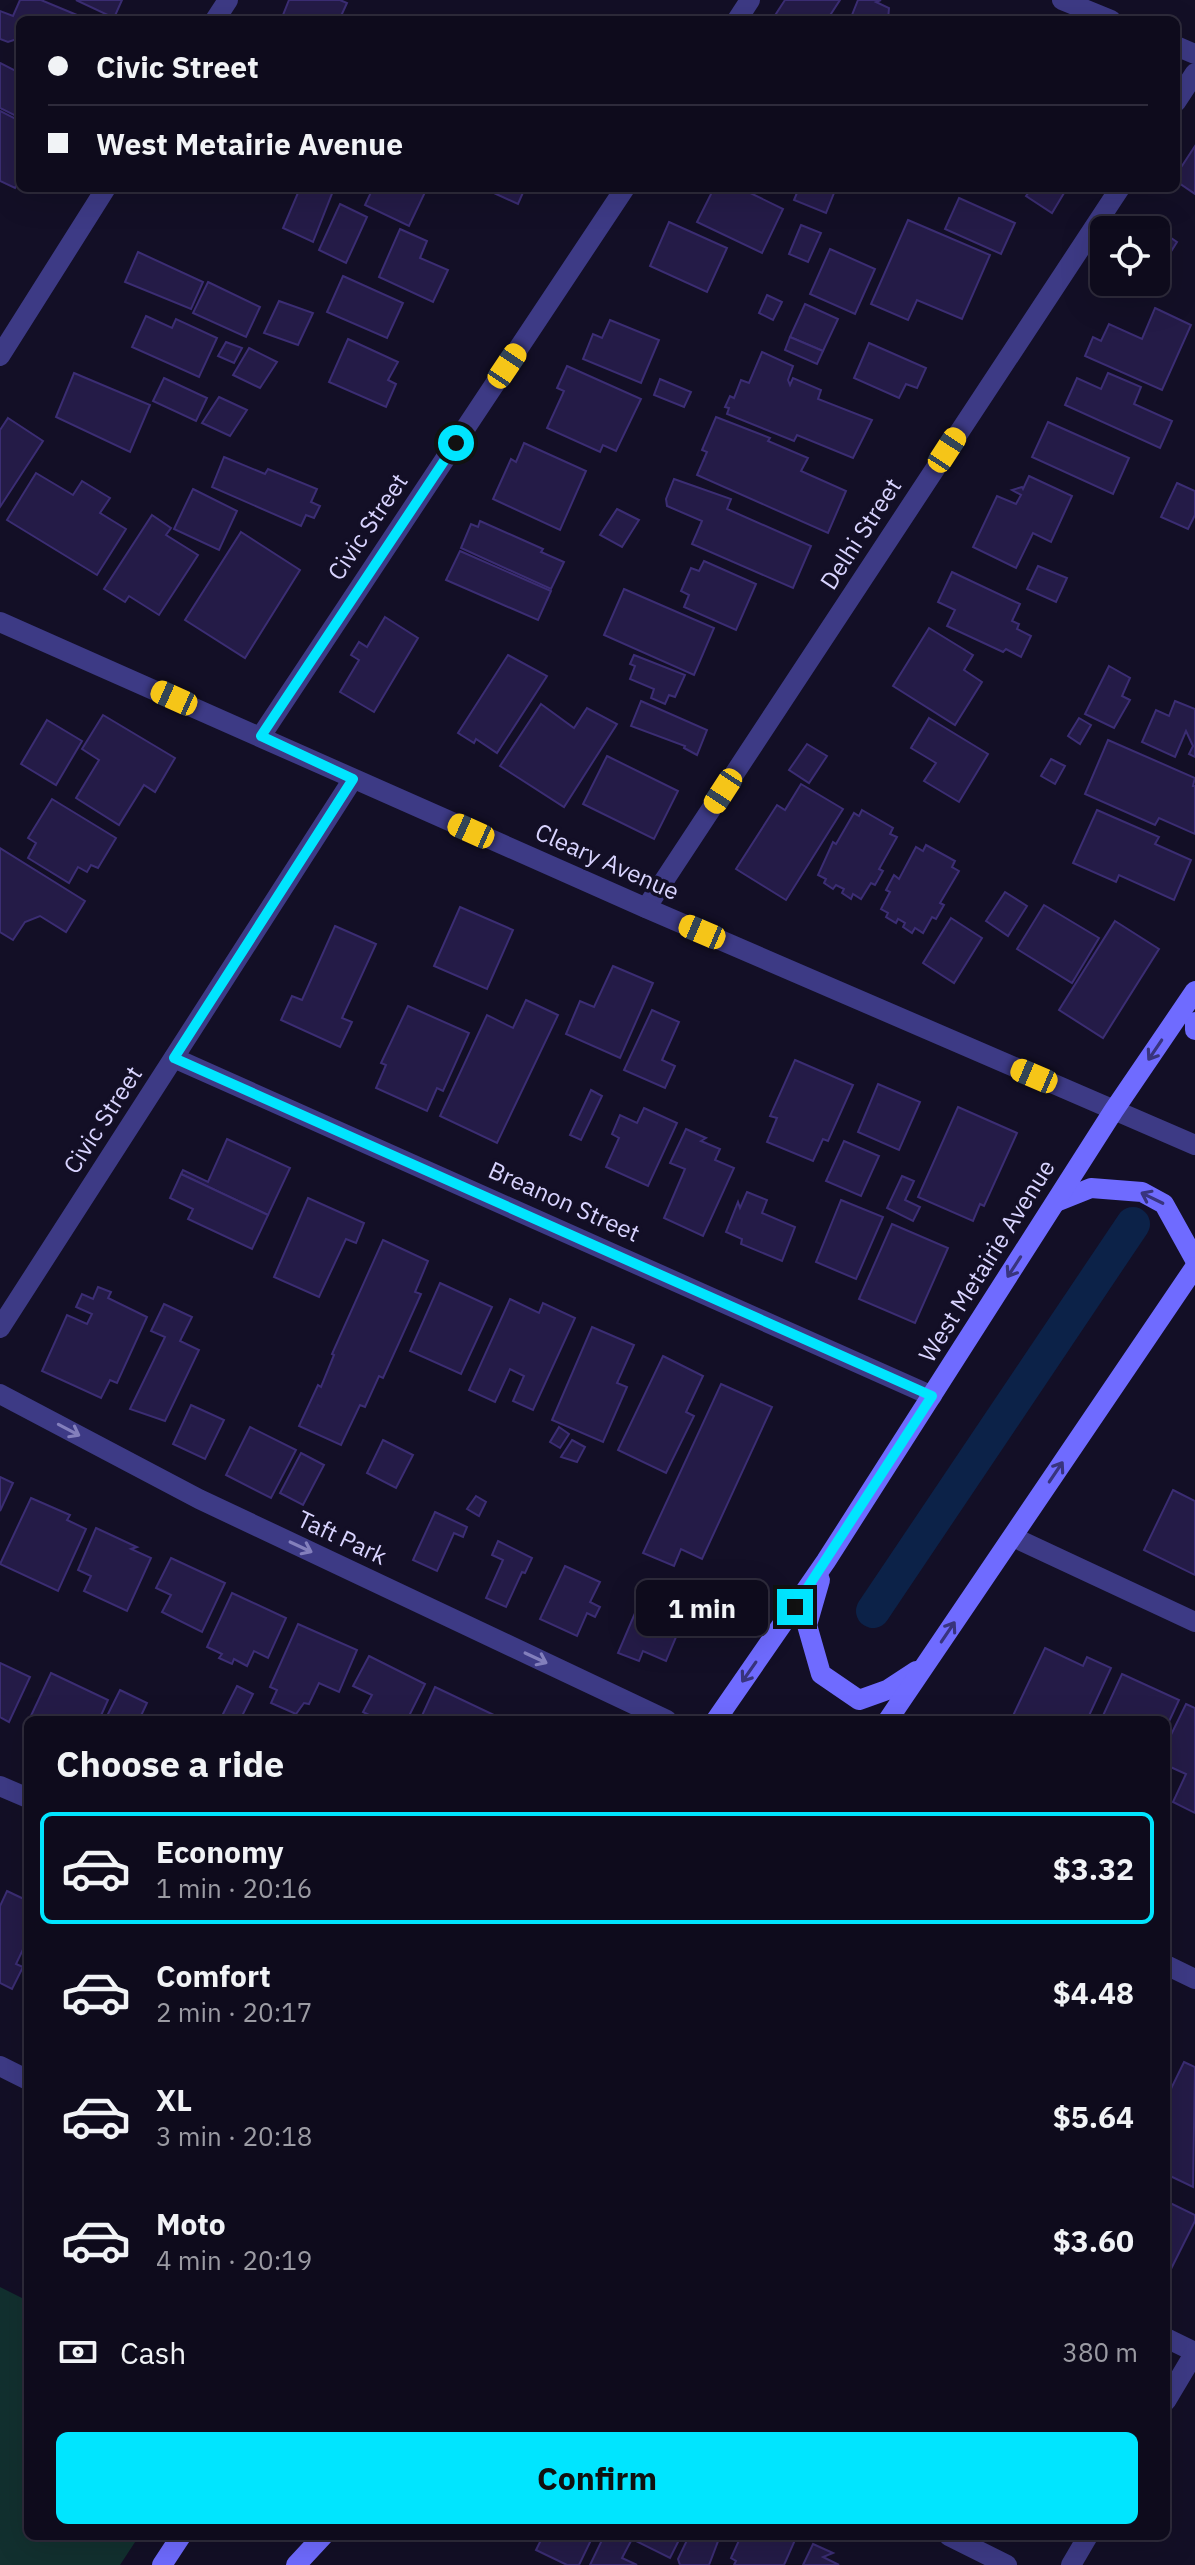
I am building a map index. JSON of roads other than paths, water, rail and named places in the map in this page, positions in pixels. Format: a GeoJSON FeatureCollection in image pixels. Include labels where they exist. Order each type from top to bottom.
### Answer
{"type":"FeatureCollection","features":[{"type":"Feature","properties":{"kind":"main road","name":"West Metairie Avenue"},"geometry":{"type":"LineString","coordinates":[[719,1716],[826,1561],[1114,1110],[1195,991]]}},
{"type":"Feature","properties":{"kind":"main road"},"geometry":{"type":"LineString","coordinates":[[1195,1022],[1195,1030]]}},
{"type":"Feature","properties":{"kind":"main road"},"geometry":{"type":"LineString","coordinates":[[1056,1202],[1091,1188],[1142,1192],[1164,1204],[1195,1260]]}},
{"type":"Feature","properties":{"kind":"main road"},"geometry":{"type":"LineString","coordinates":[[891,1716],[1195,1267]]}},
{"type":"Feature","properties":{"kind":"main road"},"geometry":{"type":"LineString","coordinates":[[826,1561],[807,1625],[821,1674],[859,1700],[887,1690],[927,1663]]}},
{"type":"Feature","properties":{"kind":"main road"},"geometry":{"type":"LineString","coordinates":[[162,2565],[178,2540]]}},
{"type":"Feature","properties":{"kind":"main road"},"geometry":{"type":"LineString","coordinates":[[296,2565],[319,2540]]}},
{"type":"Feature","properties":{"kind":"street"},"geometry":{"type":"LineString","coordinates":[[1062,0],[1101,16]]}},
{"type":"Feature","properties":{"kind":"street"},"geometry":{"type":"LineString","coordinates":[[1180,96],[1195,73]]}},
{"type":"Feature","properties":{"kind":"street"},"geometry":{"type":"LineString","coordinates":[[0,356],[103,192]]}},
{"type":"Feature","properties":{"kind":"street","name":"Civic Street"},"geometry":{"type":"LineString","coordinates":[[261,736],[622,192]]}},
{"type":"Feature","properties":{"kind":"street","name":"Delhi Street"},"geometry":{"type":"LineString","coordinates":[[646,908],[1117,192]]}},
{"type":"Feature","properties":{"kind":"street","name":"Cleary Avenue"},"geometry":{"type":"LineString","coordinates":[[0,622],[646,908],[1195,1145]]}},
{"type":"Feature","properties":{"kind":"street","name":"Civic Street"},"geometry":{"type":"LineString","coordinates":[[0,1328],[353,779]]}},
{"type":"Feature","properties":{"kind":"street","name":"Breanon Street"},"geometry":{"type":"LineString","coordinates":[[174,1058],[932,1396]]}},
{"type":"Feature","properties":{"kind":"street","name":"Taft Park"},"geometry":{"type":"LineString","coordinates":[[0,1394],[199,1499],[659,1716]]}},
{"type":"Feature","properties":{"kind":"street"},"geometry":{"type":"LineString","coordinates":[[1013,1537],[1195,1622]]}},
{"type":"Feature","properties":{"kind":"street"},"geometry":{"type":"LineString","coordinates":[[0,1786],[24,1796]]}},
{"type":"Feature","properties":{"kind":"street"},"geometry":{"type":"LineString","coordinates":[[1170,1967],[1195,1979]]}},
{"type":"Feature","properties":{"kind":"street"},"geometry":{"type":"LineString","coordinates":[[0,2066],[24,2078]]}},
{"type":"Feature","properties":{"kind":"street"},"geometry":{"type":"LineString","coordinates":[[1170,2340],[1195,2352],[1170,2394]]}},
{"type":"Feature","properties":{"kind":"street"},"geometry":{"type":"LineString","coordinates":[[957,2540],[1007,2565]]}},
{"type":"Feature","properties":{"kind":"street"},"geometry":{"type":"LineString","coordinates":[[1071,2565],[1086,2540]]}},
{"type":"Feature","properties":{"kind":"waterway"},"geometry":{"type":"LineString","coordinates":[[873,1611],[1133,1224]]}}]}
